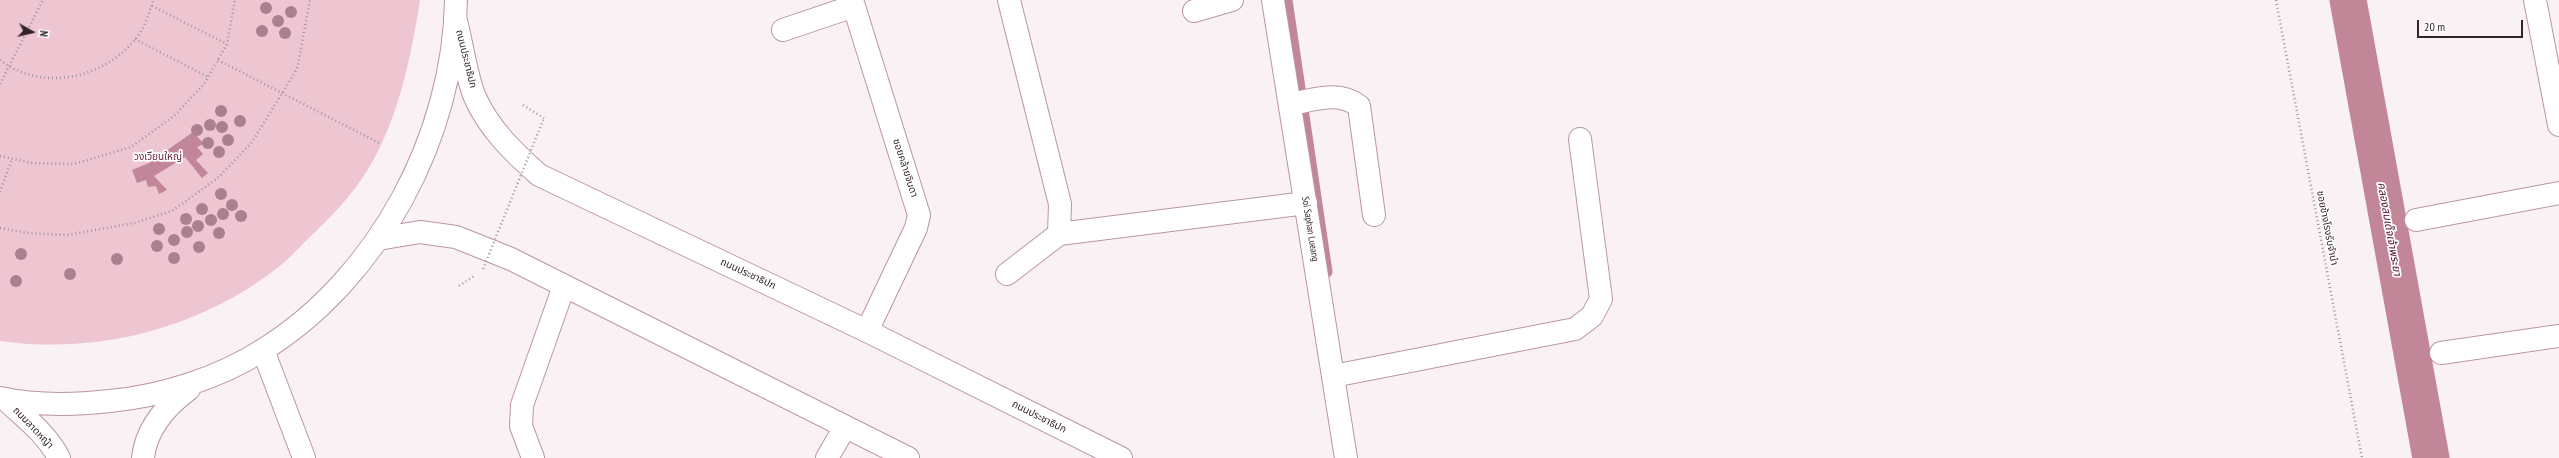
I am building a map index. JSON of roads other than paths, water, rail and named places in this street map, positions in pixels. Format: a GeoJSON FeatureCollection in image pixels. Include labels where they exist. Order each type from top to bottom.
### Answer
{"type":"FeatureCollection","features":[{"type":"Feature","properties":{"kind":"street"},"geometry":{"type":"LineString","coordinates":[[1009,0],[1060,204],[1059,234]]}},
{"type":"Feature","properties":{"kind":"street"},"geometry":{"type":"LineString","coordinates":[[1194,11],[1232,0]]}},
{"type":"Feature","properties":{"kind":"street","name":"Soi Saphan Lueang"},"geometry":{"type":"LineString","coordinates":[[1273,0],[1346,458]]}},
{"type":"Feature","properties":{"kind":"street"},"geometry":{"type":"LineString","coordinates":[[2535,0],[2559,125]]}},
{"type":"Feature","properties":{"kind":"street"},"geometry":{"type":"LineString","coordinates":[[782,30],[853,3]]}},
{"type":"Feature","properties":{"kind":"street","name":"ซอยคล้ายจินดา"},"geometry":{"type":"LineString","coordinates":[[853,3],[919,215],[916,228],[867,331]]}},
{"type":"Feature","properties":{"kind":"street"},"geometry":{"type":"LineString","coordinates":[[2,398],[46,404],[88,404],[125,400],[161,393],[234,366],[263,350],[317,308],[355,270],[378,239],[418,167],[435,123],[448,70],[456,8]]}},
{"type":"Feature","properties":{"kind":"street","name":"ถนนประชาธิปก"},"geometry":{"type":"LineString","coordinates":[[456,8],[474,94],[492,127],[512,152],[539,175],[867,331],[1121,458]]}},
{"type":"Feature","properties":{"kind":"street"},"geometry":{"type":"LineString","coordinates":[[1290,104],[1333,97],[1348,98],[1359,106],[1374,215]]}},
{"type":"Feature","properties":{"kind":"street"},"geometry":{"type":"LineString","coordinates":[[1333,376],[1575,329],[1592,316],[1601,299],[1580,139]]}},
{"type":"Feature","properties":{"kind":"street"},"geometry":{"type":"LineString","coordinates":[[2416,220],[2559,193]]}},
{"type":"Feature","properties":{"kind":"street"},"geometry":{"type":"LineString","coordinates":[[1007,274],[1059,234],[1306,203]]}},
{"type":"Feature","properties":{"kind":"street"},"geometry":{"type":"LineString","coordinates":[[378,239],[420,232],[456,237],[511,259],[908,458]]}},
{"type":"Feature","properties":{"kind":"street"},"geometry":{"type":"LineString","coordinates":[[533,458],[521,426],[522,404],[564,286]]}},
{"type":"Feature","properties":{"kind":"street"},"geometry":{"type":"LineString","coordinates":[[2441,353],[2559,336]]}},
{"type":"Feature","properties":{"kind":"street"},"geometry":{"type":"LineString","coordinates":[[263,350],[304,458]]}},
{"type":"Feature","properties":{"kind":"street"},"geometry":{"type":"LineString","coordinates":[[143,458],[152,427],[171,402],[204,377]]}},
{"type":"Feature","properties":{"kind":"street","name":"ถนนลาดหญ้า"},"geometry":{"type":"LineString","coordinates":[[2,398],[36,428],[54,448],[59,458]]}},
{"type":"Feature","properties":{"kind":"street"},"geometry":{"type":"LineString","coordinates":[[827,458],[845,427]]}},
{"type":"Feature","properties":{"kind":"waterway"},"geometry":{"type":"LineString","coordinates":[[1287,0],[1327,272]]}},
{"type":"Feature","properties":{"kind":"waterway","name":"คลองสมเด็จเจ้าพระยา"},"geometry":{"type":"LineString","coordinates":[[2348,0],[2431,458]]}},
{"type":"Feature","properties":{"kind":"park label","name":"วงเวียนใหญ่"},"geometry":{"type":"Point","coordinates":[158,157]}}]}
